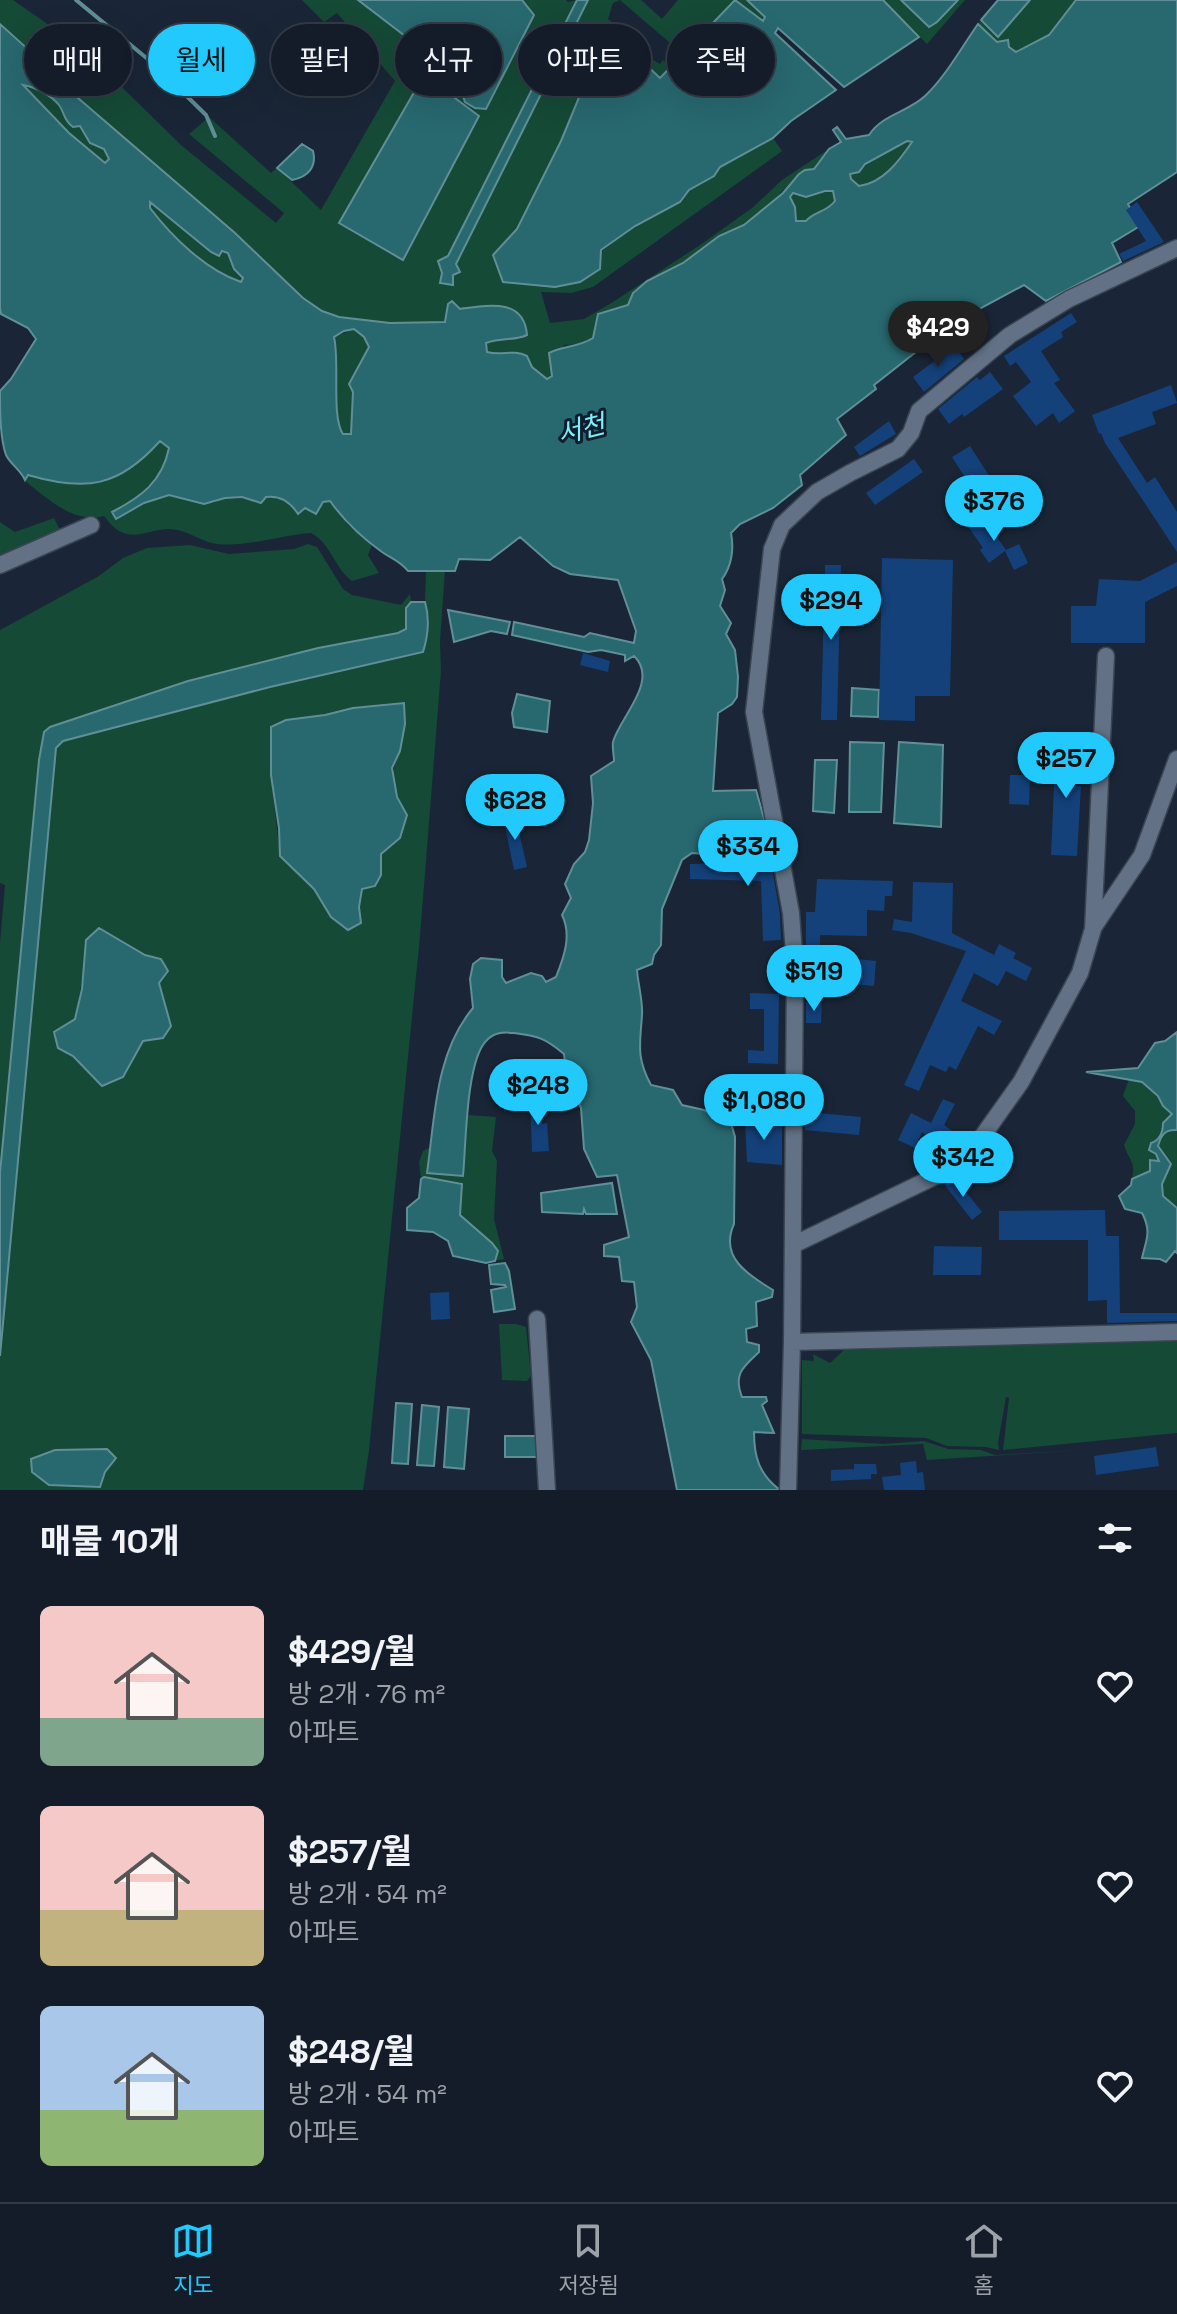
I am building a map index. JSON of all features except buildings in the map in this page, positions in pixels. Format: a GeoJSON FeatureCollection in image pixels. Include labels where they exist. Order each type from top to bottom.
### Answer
{"type":"FeatureCollection","features":[{"type":"Feature","properties":{"kind":"street"},"geometry":{"type":"LineString","coordinates":[[788,1490],[795,968],[791,913],[754,712],[772,549],[782,525],[817,492],[898,449],[911,433],[919,411],[1010,335],[1069,299],[1177,248]]}},
{"type":"Feature","properties":{"kind":"street"},"geometry":{"type":"LineString","coordinates":[[0,565],[91,525]]}},
{"type":"Feature","properties":{"kind":"street"},"geometry":{"type":"LineString","coordinates":[[793,1245],[967,1158],[1021,1082],[1080,973],[1093,929],[1106,656]]}},
{"type":"Feature","properties":{"kind":"street"},"geometry":{"type":"LineString","coordinates":[[1093,929],[1142,855],[1177,759]]}},
{"type":"Feature","properties":{"kind":"street"},"geometry":{"type":"LineString","coordinates":[[537,1319],[547,1490]]}},
{"type":"Feature","properties":{"kind":"street"},"geometry":{"type":"LineString","coordinates":[[792,1342],[1177,1332]]}},
{"type":"Feature","properties":{"kind":"shaded area"},"geometry":{"type":"Polygon","coordinates":[[[0,0],[13,0],[48,24],[24,24],[24,46],[0,24],[0,0]]]}},
{"type":"Feature","properties":{"kind":"shaded area"},"geometry":{"type":"Polygon","coordinates":[[[302,0],[358,0],[395,28],[395,81],[379,62],[379,24],[346,24],[337,13],[324,22],[302,0]]]}},
{"type":"Feature","properties":{"kind":"shaded area"},"geometry":{"type":"Polygon","coordinates":[[[522,0],[577,0],[565,24],[526,24],[534,15],[522,0]]]}},
{"type":"Feature","properties":{"kind":"shaded area"},"geometry":{"type":"Polygon","coordinates":[[[588,0],[620,0],[613,3],[608,19],[614,24],[576,24],[588,0]]]}},
{"type":"Feature","properties":{"kind":"shaded area"},"geometry":{"type":"Polygon","coordinates":[[[620,0],[641,0],[662,19],[678,0],[747,0],[766,17],[763,21],[734,1],[713,24],[667,24],[667,40],[620,0]]]}},
{"type":"Feature","properties":{"kind":"shaded area"},"geometry":{"type":"Polygon","coordinates":[[[883,0],[901,0],[929,27],[958,0],[965,0],[927,44],[883,0]]]}},
{"type":"Feature","properties":{"kind":"shaded area"},"geometry":{"type":"Polygon","coordinates":[[[1030,0],[1076,0],[1049,35],[1016,52],[997,42],[978,24],[981,20],[998,37],[1030,0]]]}},
{"type":"Feature","properties":{"kind":"shaded area"},"geometry":{"type":"Polygon","coordinates":[[[518,32],[518,96],[529,96],[448,256],[438,261],[442,273],[440,283],[452,285],[453,275],[459,271],[456,264],[540,96],[607,96],[561,141],[517,229],[493,255],[537,283],[555,287],[635,226],[680,202],[689,190],[714,176],[720,167],[773,138],[782,151],[593,287],[571,293],[541,292],[550,323],[584,319],[613,302],[700,245],[752,208],[782,180],[829,149],[814,169],[799,174],[764,210],[744,225],[719,236],[683,263],[647,281],[633,292],[629,305],[595,323],[593,338],[583,344],[564,345],[552,376],[547,379],[532,367],[527,357],[487,352],[486,343],[510,337],[521,339],[493,307],[460,309],[448,304],[446,322],[390,323],[339,317],[322,311],[303,298],[235,233],[76,96],[131,96],[181,145],[276,223],[284,213],[189,134],[209,117],[271,173],[277,168],[321,210],[395,81],[395,96],[502,96],[502,50],[518,32]]]}},
{"type":"Feature","properties":{"kind":"shaded area"},"geometry":{"type":"Polygon","coordinates":[[[651,59],[660,64],[663,60],[667,64],[667,72],[660,78],[651,70],[651,59]]]}},
{"type":"Feature","properties":{"kind":"shaded area"},"geometry":{"type":"Polygon","coordinates":[[[33,96],[50,98],[69,114],[87,139],[104,148],[109,159],[105,164],[33,96]]]}},
{"type":"Feature","properties":{"kind":"shaded area"},"geometry":{"type":"Polygon","coordinates":[[[907,141],[912,142],[896,163],[876,181],[859,186],[851,179],[850,174],[859,172],[865,164],[907,141]]]}},
{"type":"Feature","properties":{"kind":"shaded area"},"geometry":{"type":"Polygon","coordinates":[[[833,191],[835,201],[832,204],[806,221],[796,221],[795,207],[790,197],[793,193],[799,196],[833,191]]]}},
{"type":"Feature","properties":{"kind":"shaded area"},"geometry":{"type":"Polygon","coordinates":[[[150,202],[211,252],[228,253],[243,278],[241,282],[215,269],[191,251],[159,219],[150,208],[150,202]]]}},
{"type":"Feature","properties":{"kind":"shaded area"},"geometry":{"type":"Polygon","coordinates":[[[354,329],[364,337],[369,347],[349,383],[353,392],[352,435],[343,434],[339,426],[334,337],[354,329]]]}},
{"type":"Feature","properties":{"kind":"shaded area"},"geometry":{"type":"Polygon","coordinates":[[[160,440],[169,448],[156,479],[133,500],[112,512],[169,495],[213,503],[225,498],[274,496],[305,507],[330,501],[348,525],[372,545],[368,555],[379,573],[352,581],[318,537],[311,533],[223,544],[208,542],[177,530],[131,535],[122,533],[104,516],[93,518],[72,513],[25,481],[28,475],[67,483],[100,482],[130,468],[160,440]]]}},
{"type":"Feature","properties":{"kind":"shaded area"},"geometry":{"type":"Polygon","coordinates":[[[54,518],[60,530],[0,559],[0,522],[15,532],[54,518]]]}},
{"type":"Feature","properties":{"kind":"shaded area"},"geometry":{"type":"Polygon","coordinates":[[[308,544],[317,547],[343,589],[352,595],[401,605],[410,594],[406,629],[188,681],[50,727],[44,732],[0,1173],[0,943],[5,885],[0,883],[0,630],[99,576],[123,558],[147,548],[190,545],[229,554],[294,549],[308,544]]]}},
{"type":"Feature","properties":{"kind":"shaded area"},"geometry":{"type":"Polygon","coordinates":[[[445,570],[441,671],[420,936],[363,1490],[0,1490],[0,1356],[56,748],[63,741],[270,687],[422,652],[427,610],[426,572],[445,570]],[[353,708],[272,727],[271,775],[280,856],[314,889],[331,917],[359,907],[362,889],[375,886],[381,875],[381,854],[400,838],[407,815],[394,783],[394,768],[400,751],[353,708]],[[87,940],[73,1056],[102,1086],[123,1077],[163,1002],[159,983],[161,959],[129,946],[87,940]],[[55,1450],[49,1485],[100,1487],[105,1472],[116,1459],[79,1451],[55,1450]]]}},
{"type":"Feature","properties":{"kind":"shaded area"},"geometry":{"type":"Polygon","coordinates":[[[1129,1079],[1150,1088],[1173,1114],[1162,1136],[1169,1129],[1177,1130],[1177,1208],[1163,1196],[1162,1184],[1171,1164],[1158,1146],[1160,1137],[1156,1149],[1160,1161],[1150,1171],[1132,1179],[1133,1165],[1124,1145],[1135,1124],[1135,1111],[1123,1096],[1129,1079]]]}},
{"type":"Feature","properties":{"kind":"shaded area"},"geometry":{"type":"Polygon","coordinates":[[[468,1115],[496,1117],[492,1151],[497,1161],[494,1219],[504,1259],[495,1261],[498,1251],[492,1243],[460,1215],[462,1184],[421,1179],[419,1162],[423,1151],[431,1147],[427,1173],[463,1175],[468,1115]]]}},
{"type":"Feature","properties":{"kind":"shaded area"},"geometry":{"type":"Polygon","coordinates":[[[499,1324],[526,1327],[531,1376],[527,1381],[502,1380],[499,1324]]]}},
{"type":"Feature","properties":{"kind":"shaded area"},"geometry":{"type":"Polygon","coordinates":[[[1177,1340],[1177,1433],[1003,1450],[1009,1398],[1006,1397],[999,1450],[947,1446],[926,1438],[802,1434],[802,1360],[814,1361],[813,1354],[830,1363],[844,1350],[866,1350],[879,1345],[1177,1340]]]}},
{"type":"Feature","properties":{"kind":"shaded area"},"geometry":{"type":"Polygon","coordinates":[[[802,1439],[884,1444],[924,1441],[948,1449],[981,1450],[995,1455],[1085,1450],[927,1460],[923,1444],[801,1450],[802,1439]]]}},
{"type":"Feature","properties":{"kind":"water"},"geometry":{"type":"Polygon","coordinates":[[[358,0],[522,0],[534,15],[529,24],[518,24],[518,46],[502,78],[502,24],[395,24],[395,28],[358,0]]]}},
{"type":"Feature","properties":{"kind":"water"},"geometry":{"type":"Polygon","coordinates":[[[577,0],[588,0],[576,24],[565,24],[577,0]]]}},
{"type":"Feature","properties":{"kind":"water"},"geometry":{"type":"Polygon","coordinates":[[[735,0],[763,21],[765,17],[747,0],[883,0],[919,37],[844,87],[778,28],[775,33],[775,24],[712,24],[735,0]]]}},
{"type":"Feature","properties":{"kind":"water"},"geometry":{"type":"Polygon","coordinates":[[[901,0],[958,0],[929,27],[901,0]]]}},
{"type":"Feature","properties":{"kind":"water"},"geometry":{"type":"Polygon","coordinates":[[[998,0],[1030,0],[998,37],[981,20],[998,0]]]}},
{"type":"Feature","properties":{"kind":"water","name":"서천"},"geometry":{"type":"Polygon","coordinates":[[[1076,0],[1177,0],[1177,172],[1128,204],[1140,226],[1112,243],[1121,262],[1046,301],[1024,285],[955,322],[939,338],[935,337],[874,385],[876,389],[837,419],[846,435],[800,475],[802,485],[773,508],[740,524],[731,533],[731,557],[722,579],[725,590],[720,606],[731,623],[726,634],[735,650],[737,697],[718,713],[713,791],[756,790],[773,850],[739,857],[692,853],[682,860],[662,909],[661,945],[652,964],[637,970],[642,1010],[640,1051],[651,1085],[673,1090],[682,1105],[704,1110],[731,1123],[735,1137],[734,1224],[730,1246],[738,1264],[773,1290],[772,1297],[756,1302],[757,1326],[746,1329],[747,1342],[759,1345],[759,1352],[741,1372],[739,1389],[742,1397],[766,1397],[767,1401],[762,1405],[774,1433],[754,1432],[755,1449],[763,1471],[780,1490],[677,1490],[651,1360],[631,1322],[637,1307],[634,1282],[622,1281],[619,1257],[604,1256],[604,1245],[629,1237],[617,1175],[597,1177],[584,1149],[581,1108],[566,1072],[564,1054],[546,1041],[529,1035],[502,1033],[489,1038],[479,1052],[474,1067],[463,1176],[427,1173],[444,1065],[460,1026],[473,1008],[470,979],[473,964],[481,958],[502,960],[502,977],[506,983],[531,973],[542,976],[546,982],[556,977],[567,938],[562,915],[571,898],[565,884],[589,840],[593,803],[591,776],[614,761],[613,742],[636,699],[643,677],[641,666],[634,656],[625,661],[625,655],[601,650],[588,652],[512,635],[514,622],[584,637],[590,633],[634,643],[636,631],[618,580],[570,574],[553,566],[520,537],[490,560],[459,559],[455,571],[408,571],[360,535],[330,501],[323,502],[316,514],[305,508],[298,514],[288,503],[276,497],[266,497],[261,503],[242,497],[204,504],[169,495],[144,503],[116,519],[112,512],[141,494],[156,479],[169,448],[160,441],[130,468],[100,482],[67,483],[28,475],[25,480],[6,455],[1,424],[0,391],[36,339],[28,328],[1,314],[0,308],[0,24],[24,46],[24,96],[34,96],[69,133],[105,163],[109,159],[104,149],[90,143],[80,126],[73,127],[59,105],[48,96],[76,96],[235,233],[303,298],[322,311],[339,317],[390,323],[445,322],[448,304],[452,301],[460,309],[493,306],[512,309],[524,323],[527,335],[486,343],[487,352],[527,356],[532,367],[547,379],[552,376],[549,353],[593,338],[598,314],[628,305],[633,293],[647,281],[683,263],[719,236],[744,225],[783,193],[799,174],[814,169],[829,149],[841,142],[833,130],[837,127],[846,139],[869,135],[881,122],[925,96],[947,71],[978,24],[997,42],[1008,40],[1009,47],[1016,52],[1049,35],[1076,0]],[[907,141],[865,164],[859,172],[850,174],[851,179],[859,186],[876,181],[896,163],[912,142],[907,141]],[[833,191],[806,197],[793,193],[790,197],[795,207],[796,221],[806,221],[835,201],[833,191]],[[150,202],[150,208],[203,261],[241,282],[243,278],[234,269],[228,253],[222,251],[219,256],[211,252],[150,202]],[[354,329],[334,337],[336,402],[339,426],[343,434],[351,434],[353,392],[349,384],[369,347],[364,337],[354,329]]]}},
{"type":"Feature","properties":{"kind":"water"},"geometry":{"type":"Polygon","coordinates":[[[775,33],[836,90],[791,121],[773,138],[720,167],[714,176],[689,190],[680,202],[635,226],[601,250],[600,269],[580,282],[555,287],[503,282],[493,255],[517,229],[580,96],[651,96],[651,70],[660,78],[667,71],[667,96],[775,96],[775,33]]]}},
{"type":"Feature","properties":{"kind":"water"},"geometry":{"type":"Polygon","coordinates":[[[412,96],[452,96],[479,116],[403,260],[339,223],[412,96]]]}},
{"type":"Feature","properties":{"kind":"water"},"geometry":{"type":"Polygon","coordinates":[[[463,96],[493,96],[486,109],[475,108],[465,102],[463,96]]]}},
{"type":"Feature","properties":{"kind":"water"},"geometry":{"type":"Polygon","coordinates":[[[529,96],[540,96],[456,264],[460,272],[453,275],[453,285],[440,283],[442,273],[438,261],[448,256],[529,96]]]}},
{"type":"Feature","properties":{"kind":"water"},"geometry":{"type":"Polygon","coordinates":[[[302,144],[313,151],[314,162],[307,174],[292,180],[277,168],[302,144]]]}},
{"type":"Feature","properties":{"kind":"water"},"geometry":{"type":"Polygon","coordinates":[[[411,602],[425,602],[427,608],[428,627],[423,652],[270,687],[63,741],[56,748],[0,1356],[0,1173],[44,732],[50,727],[188,681],[318,648],[398,633],[406,629],[406,608],[411,602]]]}},
{"type":"Feature","properties":{"kind":"water"},"geometry":{"type":"Polygon","coordinates":[[[448,610],[510,622],[507,634],[491,631],[454,642],[448,610]]]}},
{"type":"Feature","properties":{"kind":"water"},"geometry":{"type":"Polygon","coordinates":[[[852,688],[879,690],[878,717],[851,716],[852,688]]]}},
{"type":"Feature","properties":{"kind":"water"},"geometry":{"type":"Polygon","coordinates":[[[517,694],[550,701],[547,732],[514,727],[512,713],[517,694]]]}},
{"type":"Feature","properties":{"kind":"water"},"geometry":{"type":"Polygon","coordinates":[[[404,703],[405,724],[400,751],[392,768],[397,797],[407,815],[400,838],[381,854],[381,875],[375,886],[362,889],[359,907],[361,923],[348,930],[331,917],[314,889],[280,856],[271,775],[271,727],[286,720],[404,703]]]}},
{"type":"Feature","properties":{"kind":"water"},"geometry":{"type":"Polygon","coordinates":[[[850,742],[884,743],[881,812],[849,812],[850,742]]]}},
{"type":"Feature","properties":{"kind":"water"},"geometry":{"type":"Polygon","coordinates":[[[899,742],[943,745],[941,827],[894,823],[899,742]]]}},
{"type":"Feature","properties":{"kind":"water"},"geometry":{"type":"Polygon","coordinates":[[[815,760],[837,760],[834,813],[813,811],[815,760]]]}},
{"type":"Feature","properties":{"kind":"water"},"geometry":{"type":"Polygon","coordinates":[[[99,928],[145,955],[161,959],[168,971],[159,983],[171,1026],[163,1038],[143,1041],[123,1077],[102,1086],[73,1056],[58,1048],[54,1032],[75,1019],[82,989],[86,940],[99,928]]]}},
{"type":"Feature","properties":{"kind":"water"},"geometry":{"type":"Polygon","coordinates":[[[1177,1032],[1177,1130],[1164,1134],[1158,1146],[1171,1164],[1162,1184],[1163,1196],[1177,1208],[1177,1253],[1175,1251],[1166,1262],[1142,1258],[1147,1236],[1145,1220],[1142,1213],[1125,1209],[1119,1196],[1131,1185],[1132,1179],[1150,1171],[1150,1160],[1159,1161],[1156,1154],[1149,1150],[1151,1143],[1160,1136],[1163,1123],[1172,1114],[1142,1082],[1086,1072],[1138,1068],[1155,1043],[1165,1041],[1177,1032]]]}},
{"type":"Feature","properties":{"kind":"water"},"geometry":{"type":"Polygon","coordinates":[[[421,1179],[462,1184],[460,1215],[492,1243],[498,1251],[495,1261],[486,1263],[453,1256],[448,1241],[433,1232],[407,1230],[407,1208],[419,1198],[421,1179]]]}},
{"type":"Feature","properties":{"kind":"water"},"geometry":{"type":"Polygon","coordinates":[[[612,1183],[617,1214],[586,1214],[584,1209],[583,1214],[542,1212],[541,1193],[612,1183]]]}},
{"type":"Feature","properties":{"kind":"water"},"geometry":{"type":"Polygon","coordinates":[[[505,1263],[515,1309],[494,1312],[491,1290],[506,1287],[491,1284],[489,1265],[505,1263]]]}},
{"type":"Feature","properties":{"kind":"water"},"geometry":{"type":"Polygon","coordinates":[[[396,1403],[412,1404],[408,1464],[392,1463],[396,1403]]]}},
{"type":"Feature","properties":{"kind":"water"},"geometry":{"type":"Polygon","coordinates":[[[422,1405],[439,1407],[434,1466],[417,1465],[422,1405]]]}},
{"type":"Feature","properties":{"kind":"water"},"geometry":{"type":"Polygon","coordinates":[[[448,1407],[469,1409],[464,1469],[444,1467],[448,1407]]]}},
{"type":"Feature","properties":{"kind":"water"},"geometry":{"type":"Polygon","coordinates":[[[505,1436],[537,1436],[537,1457],[505,1457],[505,1436]]]}},
{"type":"Feature","properties":{"kind":"water"},"geometry":{"type":"Polygon","coordinates":[[[107,1449],[116,1458],[105,1472],[100,1487],[49,1485],[32,1472],[31,1459],[55,1450],[107,1449]]]}},
{"type":"Feature","properties":{"kind":"waterway"},"geometry":{"type":"LineString","coordinates":[[76,0],[155,65],[206,115],[215,136]]}}]}
